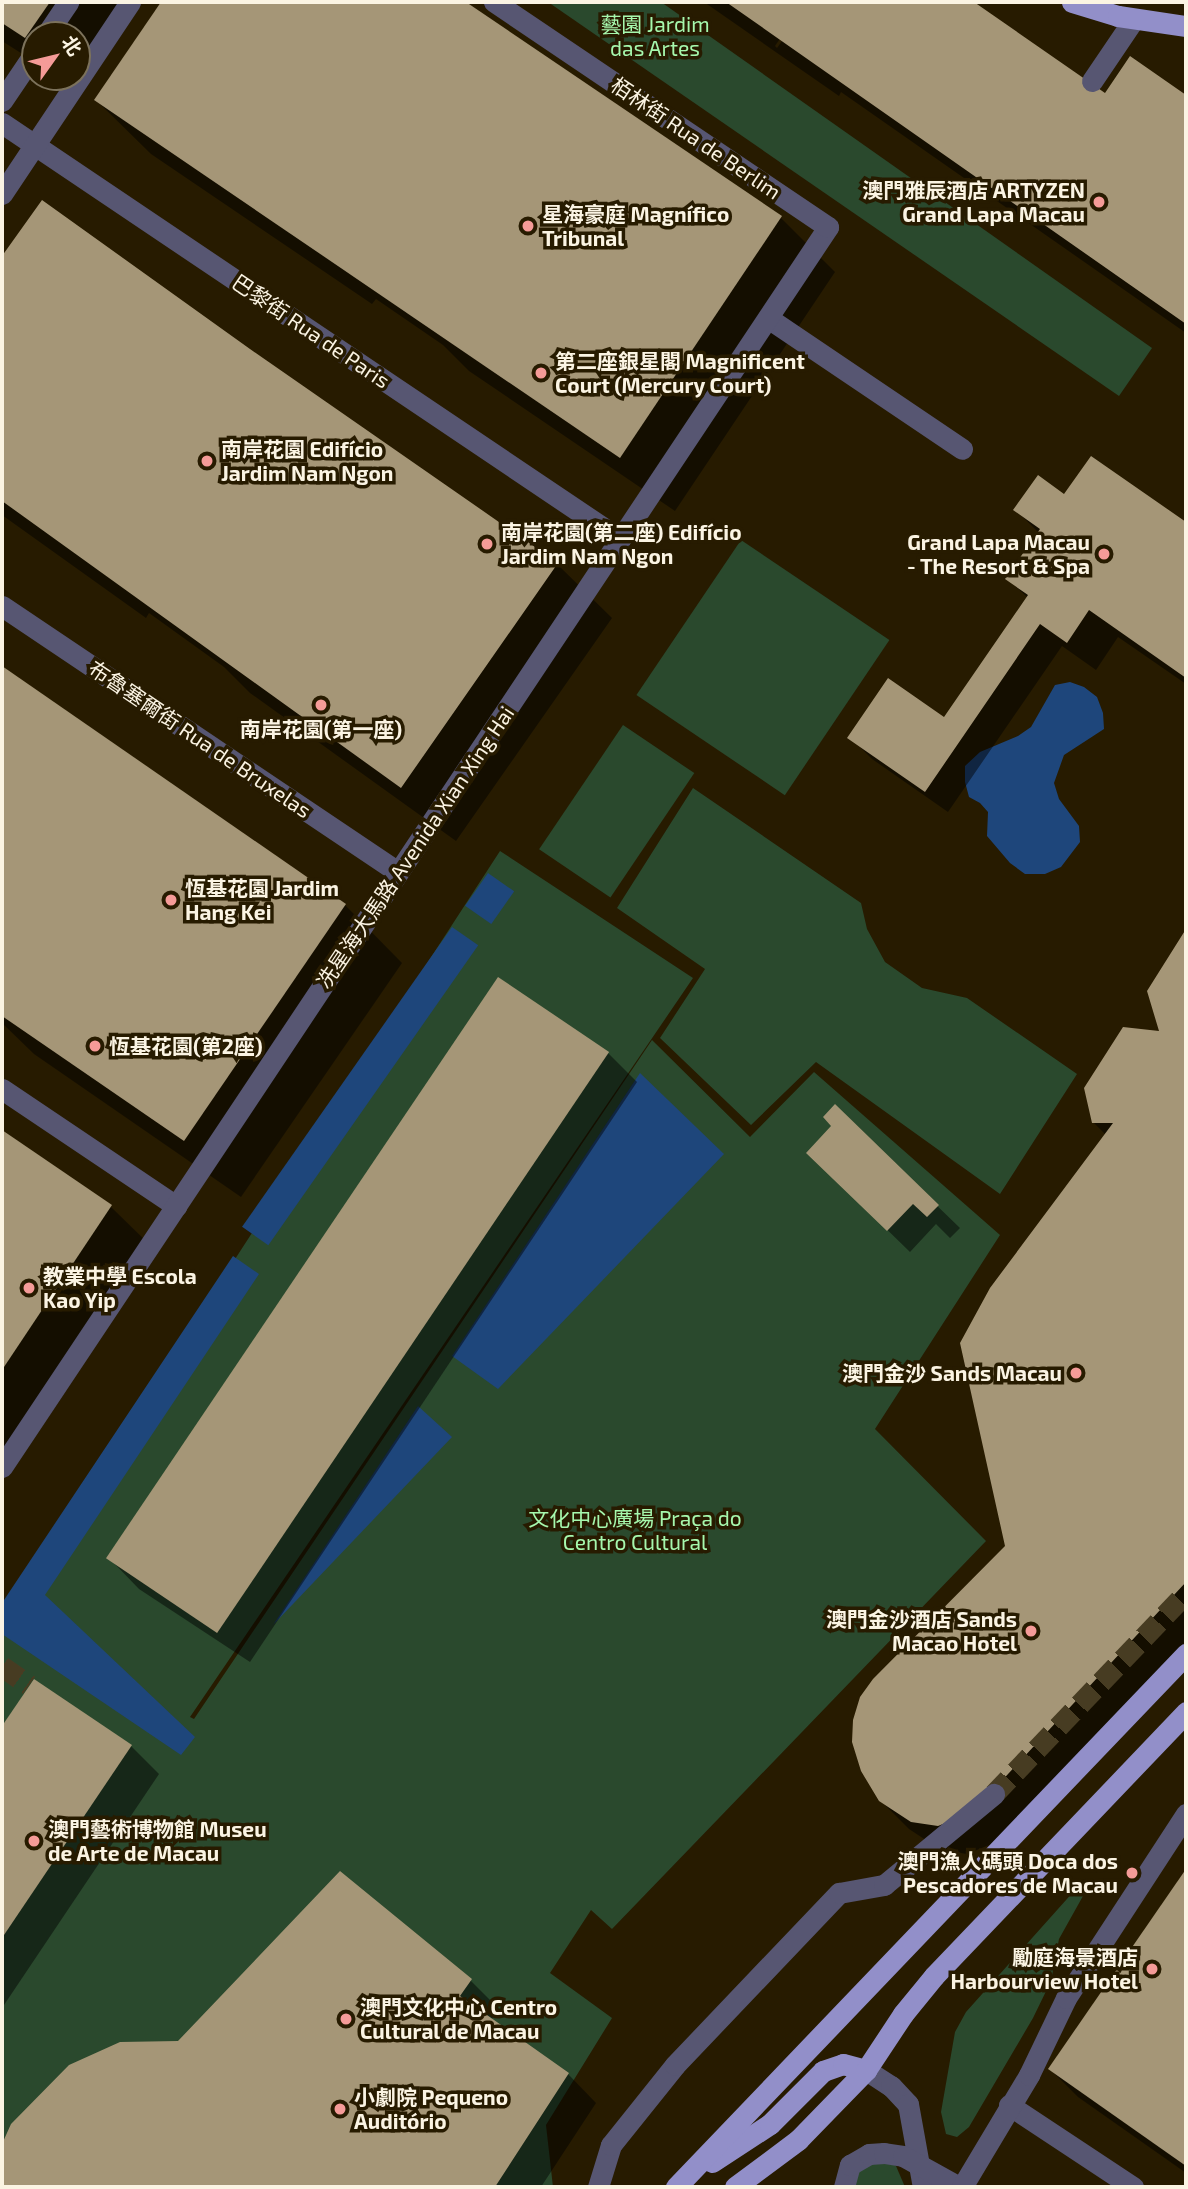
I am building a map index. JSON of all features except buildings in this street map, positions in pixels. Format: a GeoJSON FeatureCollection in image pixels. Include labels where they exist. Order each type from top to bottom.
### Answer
{"type":"FeatureCollection","features":[{"type":"Feature","properties":{"kind":"main road"},"geometry":{"type":"LineString","coordinates":[[1072,2],[1134,19],[1186,26]]}},
{"type":"Feature","properties":{"kind":"main road"},"geometry":{"type":"LineString","coordinates":[[680,2184],[1186,1654]]}},
{"type":"Feature","properties":{"kind":"main road"},"geometry":{"type":"LineString","coordinates":[[735,2187],[798,2140],[866,2070],[903,2014],[934,1976],[1186,1712]]}},
{"type":"Feature","properties":{"kind":"main road"},"geometry":{"type":"LineString","coordinates":[[680,2184],[770,2124],[823,2071],[843,2064],[866,2070]]}},
{"type":"Feature","properties":{"kind":"street"},"geometry":{"type":"LineString","coordinates":[[55,21],[68,2]]}},
{"type":"Feature","properties":{"kind":"street"},"geometry":{"type":"LineString","coordinates":[[2,194],[130,2]]}},
{"type":"Feature","properties":{"kind":"street","name":"栢林街 Rua de Berlim"},"geometry":{"type":"LineString","coordinates":[[494,2],[828,227]]}},
{"type":"Feature","properties":{"kind":"street"},"geometry":{"type":"LineString","coordinates":[[1091,81],[1134,19]]}},
{"type":"Feature","properties":{"kind":"street"},"geometry":{"type":"LineString","coordinates":[[2,101],[21,73]]}},
{"type":"Feature","properties":{"kind":"street","name":"巴黎街 Rua de Paris"},"geometry":{"type":"LineString","coordinates":[[2,123],[620,539]]}},
{"type":"Feature","properties":{"kind":"street","name":"冼星海大馬路 Avenida Xian Xing Hai"},"geometry":{"type":"LineString","coordinates":[[2,1467],[828,227]]}},
{"type":"Feature","properties":{"kind":"street"},"geometry":{"type":"LineString","coordinates":[[768,318],[962,449]]}},
{"type":"Feature","properties":{"kind":"street","name":"布魯塞爾街 Rua de Bruxelas"},"geometry":{"type":"LineString","coordinates":[[2,606],[398,872]]}},
{"type":"Feature","properties":{"kind":"street"},"geometry":{"type":"LineString","coordinates":[[2,1089],[176,1206]]}},
{"type":"Feature","properties":{"kind":"street"},"geometry":{"type":"LineString","coordinates":[[598,2187],[611,2145],[667,2075],[839,1893],[884,1885],[994,1794]]}},
{"type":"Feature","properties":{"kind":"street"},"geometry":{"type":"LineString","coordinates":[[844,2187],[850,2165],[869,2154],[903,2156],[923,2177],[960,2187],[1029,2075],[1066,1998],[1186,1814]]}},
{"type":"Feature","properties":{"kind":"street"},"geometry":{"type":"LineString","coordinates":[[866,2070],[891,2086],[908,2104],[923,2177]]}},
{"type":"Feature","properties":{"kind":"street"},"geometry":{"type":"LineString","coordinates":[[1009,2105],[1133,2187]]}},
{"type":"Feature","properties":{"kind":"green space","name":"藝園 Jardim das Artes"},"geometry":{"type":"Polygon","coordinates":[[[548,2],[661,2],[1152,348],[1119,396],[548,2]]]}},
{"type":"Feature","properties":{"kind":"green space"},"geometry":{"type":"Polygon","coordinates":[[[741,540],[889,640],[785,795],[636,695],[741,540]]]}},
{"type":"Feature","properties":{"kind":"green space"},"geometry":{"type":"Polygon","coordinates":[[[623,725],[694,773],[610,897],[539,849],[623,725]]]}},
{"type":"Feature","properties":{"kind":"green space"},"geometry":{"type":"Polygon","coordinates":[[[693,788],[861,903],[867,929],[885,962],[922,988],[967,998],[1077,1074],[1000,1194],[816,1062],[751,1125],[660,1038],[705,969],[617,908],[693,788]]]}},
{"type":"Feature","properties":{"kind":"green space","name":"文化中心廣場 Praça do Centro Cultural"},"geometry":{"type":"Polygon","coordinates":[[[500,851],[693,978],[190,1717],[194,1719],[652,1040],[750,1137],[814,1072],[1000,1235],[875,1429],[986,1541],[612,1929],[591,1910],[550,1973],[612,2018],[546,2125],[553,2187],[2,2187],[2,1618],[500,851]]]}},
{"type":"Feature","properties":{"kind":"green space"},"geometry":{"type":"Polygon","coordinates":[[[1083,1881],[1083,1896],[1059,1939],[1051,1981],[1033,2018],[969,2127],[957,2137],[946,2134],[941,2112],[955,2032],[966,2012],[1083,1881]]]}},
{"type":"Feature","properties":{"kind":"green space"},"geometry":{"type":"Polygon","coordinates":[[[867,2162],[890,2162],[896,2166],[905,2187],[855,2187],[857,2173],[867,2162]]]}},
{"type":"Feature","properties":{"kind":"water"},"geometry":{"type":"Polygon","coordinates":[[[1070,682],[1084,687],[1097,697],[1103,713],[1104,729],[1064,755],[1054,783],[1059,799],[1079,826],[1080,842],[1061,867],[1045,874],[1025,874],[1010,863],[987,836],[988,812],[980,803],[969,797],[965,766],[980,752],[1018,736],[1031,727],[1055,685],[1070,682]]]}},
{"type":"Feature","properties":{"kind":"water"},"geometry":{"type":"Polygon","coordinates":[[[488,873],[514,891],[491,924],[465,906],[488,873]]]}},
{"type":"Feature","properties":{"kind":"water"},"geometry":{"type":"Polygon","coordinates":[[[452,927],[478,945],[268,1245],[242,1227],[452,927]]]}},
{"type":"Feature","properties":{"kind":"water"},"geometry":{"type":"Polygon","coordinates":[[[640,1073],[724,1154],[498,1389],[452,1356],[640,1073]]]}},
{"type":"Feature","properties":{"kind":"water"},"geometry":{"type":"Polygon","coordinates":[[[233,1256],[259,1274],[45,1595],[195,1737],[181,1755],[2,1634],[2,1603],[233,1256]]]}},
{"type":"Feature","properties":{"kind":"water"},"geometry":{"type":"Polygon","coordinates":[[[418,1406],[452,1437],[273,1625],[418,1406]]]}},
{"type":"Feature","properties":{"kind":"tunnel"},"geometry":{"type":"LineString","coordinates":[[994,1794],[1186,1593]]}},
{"type":"Feature","properties":{"kind":"tunnel"},"geometry":{"type":"LineString","coordinates":[[2,1666],[29,1685]]}},
{"type":"Feature","properties":{"kind":"place","name":"澳門雅辰酒店 ARTYZEN Grand Lapa Macau"},"geometry":{"type":"Point","coordinates":[1099,202]}},
{"type":"Feature","properties":{"kind":"place","name":"星海豪庭 Magnífico Tribunal"},"geometry":{"type":"Point","coordinates":[528,226]}},
{"type":"Feature","properties":{"kind":"place","name":"第二座銀星閣 Magnificent Court (Mercury Court)"},"geometry":{"type":"Point","coordinates":[541,373]}},
{"type":"Feature","properties":{"kind":"place","name":"南岸花園 Edifício Jardim Nam Ngon"},"geometry":{"type":"Point","coordinates":[207,461]}},
{"type":"Feature","properties":{"kind":"place","name":"南岸花園(第二座) Edifício Jardim Nam Ngon"},"geometry":{"type":"Point","coordinates":[487,544]}},
{"type":"Feature","properties":{"kind":"place","name":"Grand Lapa Macau - The Resort & Spa"},"geometry":{"type":"Point","coordinates":[1104,554]}},
{"type":"Feature","properties":{"kind":"place","name":"南岸花園(第一座)"},"geometry":{"type":"Point","coordinates":[321,705]}},
{"type":"Feature","properties":{"kind":"place","name":"恆基花園 Jardim Hang Kei"},"geometry":{"type":"Point","coordinates":[171,900]}},
{"type":"Feature","properties":{"kind":"place","name":"恆基花園(第2座)"},"geometry":{"type":"Point","coordinates":[95,1046]}},
{"type":"Feature","properties":{"kind":"place","name":"教業中學 Escola Kao Yip"},"geometry":{"type":"Point","coordinates":[29,1288]}},
{"type":"Feature","properties":{"kind":"place","name":"澳門金沙 Sands Macau"},"geometry":{"type":"Point","coordinates":[1076,1373]}},
{"type":"Feature","properties":{"kind":"place","name":"澳門金沙酒店 Sands Macao Hotel"},"geometry":{"type":"Point","coordinates":[1031,1631]}},
{"type":"Feature","properties":{"kind":"place","name":"澳門藝術博物館 Museu de Arte de Macau"},"geometry":{"type":"Point","coordinates":[34,1841]}},
{"type":"Feature","properties":{"kind":"place","name":"澳門漁人碼頭 Doca dos Pescadores de Macau"},"geometry":{"type":"Point","coordinates":[1132,1873]}},
{"type":"Feature","properties":{"kind":"place","name":"勵庭海景酒店 Harbourview Hotel"},"geometry":{"type":"Point","coordinates":[1152,1969]}},
{"type":"Feature","properties":{"kind":"place","name":"澳門文化中心 Centro Cultural de Macau"},"geometry":{"type":"Point","coordinates":[346,2019]}},
{"type":"Feature","properties":{"kind":"place","name":"小劇院 Pequeno Auditório"},"geometry":{"type":"Point","coordinates":[340,2109]}}]}
